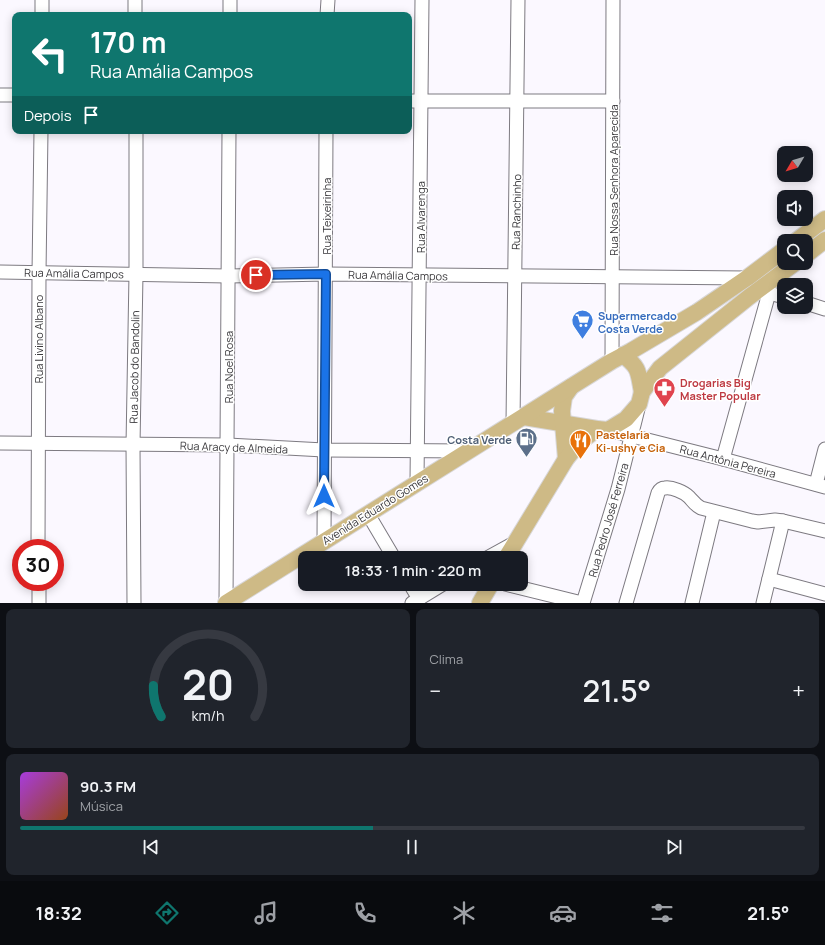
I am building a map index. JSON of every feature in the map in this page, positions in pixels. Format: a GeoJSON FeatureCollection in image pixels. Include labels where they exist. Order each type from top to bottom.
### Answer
{"type":"FeatureCollection","features":[{"type":"Feature","properties":{"kind":"main road"},"geometry":{"type":"LineString","coordinates":[[805,234],[825,219]]}},
{"type":"Feature","properties":{"kind":"main road"},"geometry":{"type":"LineString","coordinates":[[813,249],[825,240]]}},
{"type":"Feature","properties":{"kind":"main road"},"geometry":{"type":"LineString","coordinates":[[566,459],[562,411],[564,397],[572,387],[618,358],[631,352],[697,312],[777,255]]}},
{"type":"Feature","properties":{"kind":"main road"},"geometry":{"type":"LineString","coordinates":[[510,551],[566,459],[579,443],[626,419],[660,368],[765,290],[786,270]]}},
{"type":"Feature","properties":{"kind":"main road"},"geometry":{"type":"LineString","coordinates":[[618,358],[633,363],[638,372],[640,398]]}},
{"type":"Feature","properties":{"kind":"main road","name":"Avenida Eduardo Gomes"},"geometry":{"type":"LineString","coordinates":[[226,603],[417,482],[572,387]]}},
{"type":"Feature","properties":{"kind":"main road"},"geometry":{"type":"LineString","coordinates":[[519,420],[563,423],[603,430]]}},
{"type":"Feature","properties":{"kind":"main road"},"geometry":{"type":"LineString","coordinates":[[480,603],[487,591]]}},
{"type":"Feature","properties":{"kind":"street"},"geometry":{"type":"LineString","coordinates":[[42,0],[42,12]]}},
{"type":"Feature","properties":{"kind":"street"},"geometry":{"type":"LineString","coordinates":[[135,0],[135,12]]}},
{"type":"Feature","properties":{"kind":"street"},"geometry":{"type":"LineString","coordinates":[[230,0],[230,12]]}},
{"type":"Feature","properties":{"kind":"street"},"geometry":{"type":"LineString","coordinates":[[327,12],[328,0]]}},
{"type":"Feature","properties":{"kind":"street","name":"Rua Alvarenga"},"geometry":{"type":"LineString","coordinates":[[417,482],[420,275],[415,101],[422,0]]}},
{"type":"Feature","properties":{"kind":"street","name":"Rua Ranchinho"},"geometry":{"type":"LineString","coordinates":[[518,0],[515,276],[519,420]]}},
{"type":"Feature","properties":{"kind":"street","name":"Rua Nossa Senhora Aparecida"},"geometry":{"type":"LineString","coordinates":[[613,0],[612,340],[618,358]]}},
{"type":"Feature","properties":{"kind":"street"},"geometry":{"type":"LineString","coordinates":[[0,95],[12,95]]}},
{"type":"Feature","properties":{"kind":"street"},"geometry":{"type":"LineString","coordinates":[[415,101],[613,101]]}},
{"type":"Feature","properties":{"kind":"street","name":"Rua Livino Albano"},"geometry":{"type":"LineString","coordinates":[[38,539],[41,134]]}},
{"type":"Feature","properties":{"kind":"street","name":"Rua Jacob do Bandolin"},"geometry":{"type":"LineString","coordinates":[[134,603],[132,445],[136,274],[136,134]]}},
{"type":"Feature","properties":{"kind":"street","name":"Rua Noel Rosa"},"geometry":{"type":"LineString","coordinates":[[226,603],[229,134]]}},
{"type":"Feature","properties":{"kind":"street","name":"Rua Teixeirinha"},"geometry":{"type":"LineString","coordinates":[[324,542],[326,134]]}},
{"type":"Feature","properties":{"kind":"street","name":"Rua Amália Campos"},"geometry":{"type":"LineString","coordinates":[[0,272],[228,276],[326,274],[747,278]]}},
{"type":"Feature","properties":{"kind":"street"},"geometry":{"type":"LineString","coordinates":[[722,459],[765,290],[777,294]]}},
{"type":"Feature","properties":{"kind":"street"},"geometry":{"type":"LineString","coordinates":[[813,305],[825,309]]}},
{"type":"Feature","properties":{"kind":"street","name":"Rua Pedro José Ferreira"},"geometry":{"type":"LineString","coordinates":[[583,603],[618,489],[640,398]]}},
{"type":"Feature","properties":{"kind":"street","name":"Rua Antônia Pereira"},"geometry":{"type":"LineString","coordinates":[[603,430],[632,436],[820,485]]}},
{"type":"Feature","properties":{"kind":"street","name":"Rua Aracy de Almeida"},"geometry":{"type":"LineString","coordinates":[[0,443],[228,445],[324,450],[468,451]]}},
{"type":"Feature","properties":{"kind":"street"},"geometry":{"type":"LineString","coordinates":[[820,485],[825,449]]}},
{"type":"Feature","properties":{"kind":"street"},"geometry":{"type":"LineString","coordinates":[[626,603],[660,489],[665,488],[684,493],[689,496],[696,506],[714,512],[758,522],[775,520],[783,521],[825,531]]}},
{"type":"Feature","properties":{"kind":"street"},"geometry":{"type":"LineString","coordinates":[[692,603],[714,512]]}},
{"type":"Feature","properties":{"kind":"street"},"geometry":{"type":"LineString","coordinates":[[368,514],[390,551]]}},
{"type":"Feature","properties":{"kind":"street"},"geometry":{"type":"LineString","coordinates":[[763,603],[783,521]]}},
{"type":"Feature","properties":{"kind":"street"},"geometry":{"type":"LineString","coordinates":[[500,551],[516,542]]}},
{"type":"Feature","properties":{"kind":"street"},"geometry":{"type":"LineString","coordinates":[[769,579],[825,594]]}},
{"type":"Feature","properties":{"kind":"street"},"geometry":{"type":"LineString","coordinates":[[528,590],[583,603]]}},
{"type":"Feature","properties":{"kind":"street"},"geometry":{"type":"LineString","coordinates":[[39,591],[39,603]]}},
{"type":"Feature","properties":{"kind":"street"},"geometry":{"type":"LineString","coordinates":[[412,591],[416,601],[432,591]]}},
{"type":"Feature","properties":{"kind":"place","name":"Supermercado Costa Verde"},"geometry":{"type":"Point","coordinates":[583,340]}},
{"type":"Feature","properties":{"kind":"place","name":"Drogarias Big Master Popular"},"geometry":{"type":"Point","coordinates":[665,408]}},
{"type":"Feature","properties":{"kind":"place","name":"Costa Verde"},"geometry":{"type":"Point","coordinates":[527,458]}},
{"type":"Feature","properties":{"kind":"place","name":"Pastelaria Ki-ushy e Cia"},"geometry":{"type":"Point","coordinates":[580,460]}},
{"type":"Feature","properties":{"kind":"route"},"geometry":{"type":"LineString","coordinates":[[256,275],[326,274],[324,496]]}}]}
